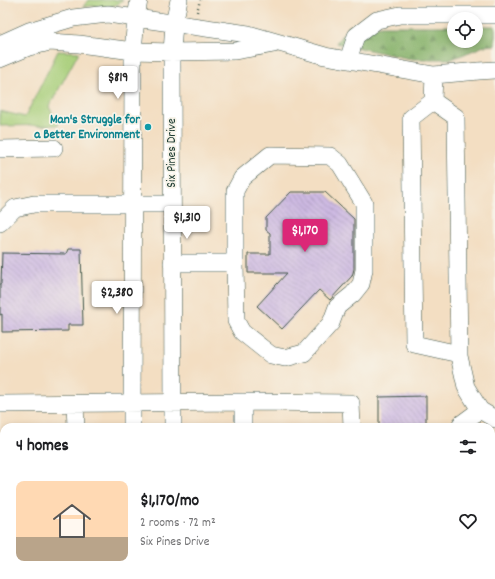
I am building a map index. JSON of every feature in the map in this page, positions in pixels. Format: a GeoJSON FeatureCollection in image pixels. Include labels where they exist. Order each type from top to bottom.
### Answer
{"type":"FeatureCollection","features":[{"type":"Feature","properties":{"kind":"street"},"geometry":{"type":"LineString","coordinates":[[132,423],[133,51],[136,18],[140,0]]}},
{"type":"Feature","properties":{"kind":"street","name":"Six Pines Drive"},"geometry":{"type":"LineString","coordinates":[[172,423],[172,52],[174,24],[179,0]]}},
{"type":"Feature","properties":{"kind":"street"},"geometry":{"type":"LineString","coordinates":[[0,44],[29,31],[73,18],[108,14],[248,34],[324,56],[434,75],[495,70]]}},
{"type":"Feature","properties":{"kind":"street"},"geometry":{"type":"LineString","coordinates":[[348,60],[356,36],[377,20],[400,16],[495,15]]}},
{"type":"Feature","properties":{"kind":"street"},"geometry":{"type":"LineString","coordinates":[[0,59],[29,47],[50,42],[133,51],[172,52],[235,51],[279,43]]}},
{"type":"Feature","properties":{"kind":"street"},"geometry":{"type":"LineString","coordinates":[[433,101],[434,75]]}},
{"type":"Feature","properties":{"kind":"street"},"geometry":{"type":"LineString","coordinates":[[433,101],[411,118],[414,344],[459,354]]}},
{"type":"Feature","properties":{"kind":"street"},"geometry":{"type":"LineString","coordinates":[[433,101],[456,117],[459,354],[466,387],[480,410],[495,419]]}},
{"type":"Feature","properties":{"kind":"street"},"geometry":{"type":"LineString","coordinates":[[0,149],[54,148]]}},
{"type":"Feature","properties":{"kind":"street"},"geometry":{"type":"LineString","coordinates":[[270,155],[330,156],[340,164],[364,203],[364,270],[361,284],[353,294],[337,307],[330,323],[304,353],[286,358],[271,355],[242,332],[236,321],[235,263],[235,190],[242,178],[270,155]]}},
{"type":"Feature","properties":{"kind":"street"},"geometry":{"type":"LineString","coordinates":[[0,223],[15,208],[34,204],[172,204]]}},
{"type":"Feature","properties":{"kind":"street"},"geometry":{"type":"LineString","coordinates":[[172,263],[235,263]]}},
{"type":"Feature","properties":{"kind":"street"},"geometry":{"type":"LineString","coordinates":[[242,423],[243,402]]}},
{"type":"Feature","properties":{"kind":"street"},"geometry":{"type":"LineString","coordinates":[[0,404],[243,402],[351,403],[352,423]]}},
{"type":"Feature","properties":{"kind":"street"},"geometry":{"type":"LineString","coordinates":[[75,404],[76,423]]}},
{"type":"Feature","properties":{"kind":"street"},"geometry":{"type":"LineString","coordinates":[[462,423],[480,410]]}},
{"type":"Feature","properties":{"kind":"green space"},"geometry":{"type":"Polygon","coordinates":[[[88,0],[123,0],[120,3],[111,6],[83,7],[88,0]]]}},
{"type":"Feature","properties":{"kind":"green space"},"geometry":{"type":"Polygon","coordinates":[[[349,26],[447,26],[447,48],[479,48],[452,59],[411,59],[336,43],[349,26]]]}},
{"type":"Feature","properties":{"kind":"green space"},"geometry":{"type":"Polygon","coordinates":[[[483,26],[495,26],[495,45],[484,46],[483,26]]]}},
{"type":"Feature","properties":{"kind":"green space"},"geometry":{"type":"Polygon","coordinates":[[[58,51],[79,52],[49,107],[59,125],[0,126],[0,111],[25,117],[58,51]]]}},
{"type":"Feature","properties":{"kind":"building"},"geometry":{"type":"Polygon","coordinates":[[[291,192],[325,192],[354,219],[354,269],[352,276],[330,300],[319,290],[282,329],[257,306],[287,273],[248,273],[248,254],[270,254],[270,233],[266,230],[266,218],[291,192]]]}},
{"type":"Feature","properties":{"kind":"building"},"geometry":{"type":"Polygon","coordinates":[[[68,249],[81,249],[83,325],[68,325],[68,331],[2,332],[2,314],[0,315],[0,284],[2,253],[66,254],[68,249]]]}},
{"type":"Feature","properties":{"kind":"building"},"geometry":{"type":"Polygon","coordinates":[[[426,396],[426,423],[379,423],[379,397],[426,396]]]}},
{"type":"Feature","properties":{"kind":"place","name":"Man's Struggle for a Better Environment"},"geometry":{"type":"Point","coordinates":[148,127]}}]}
